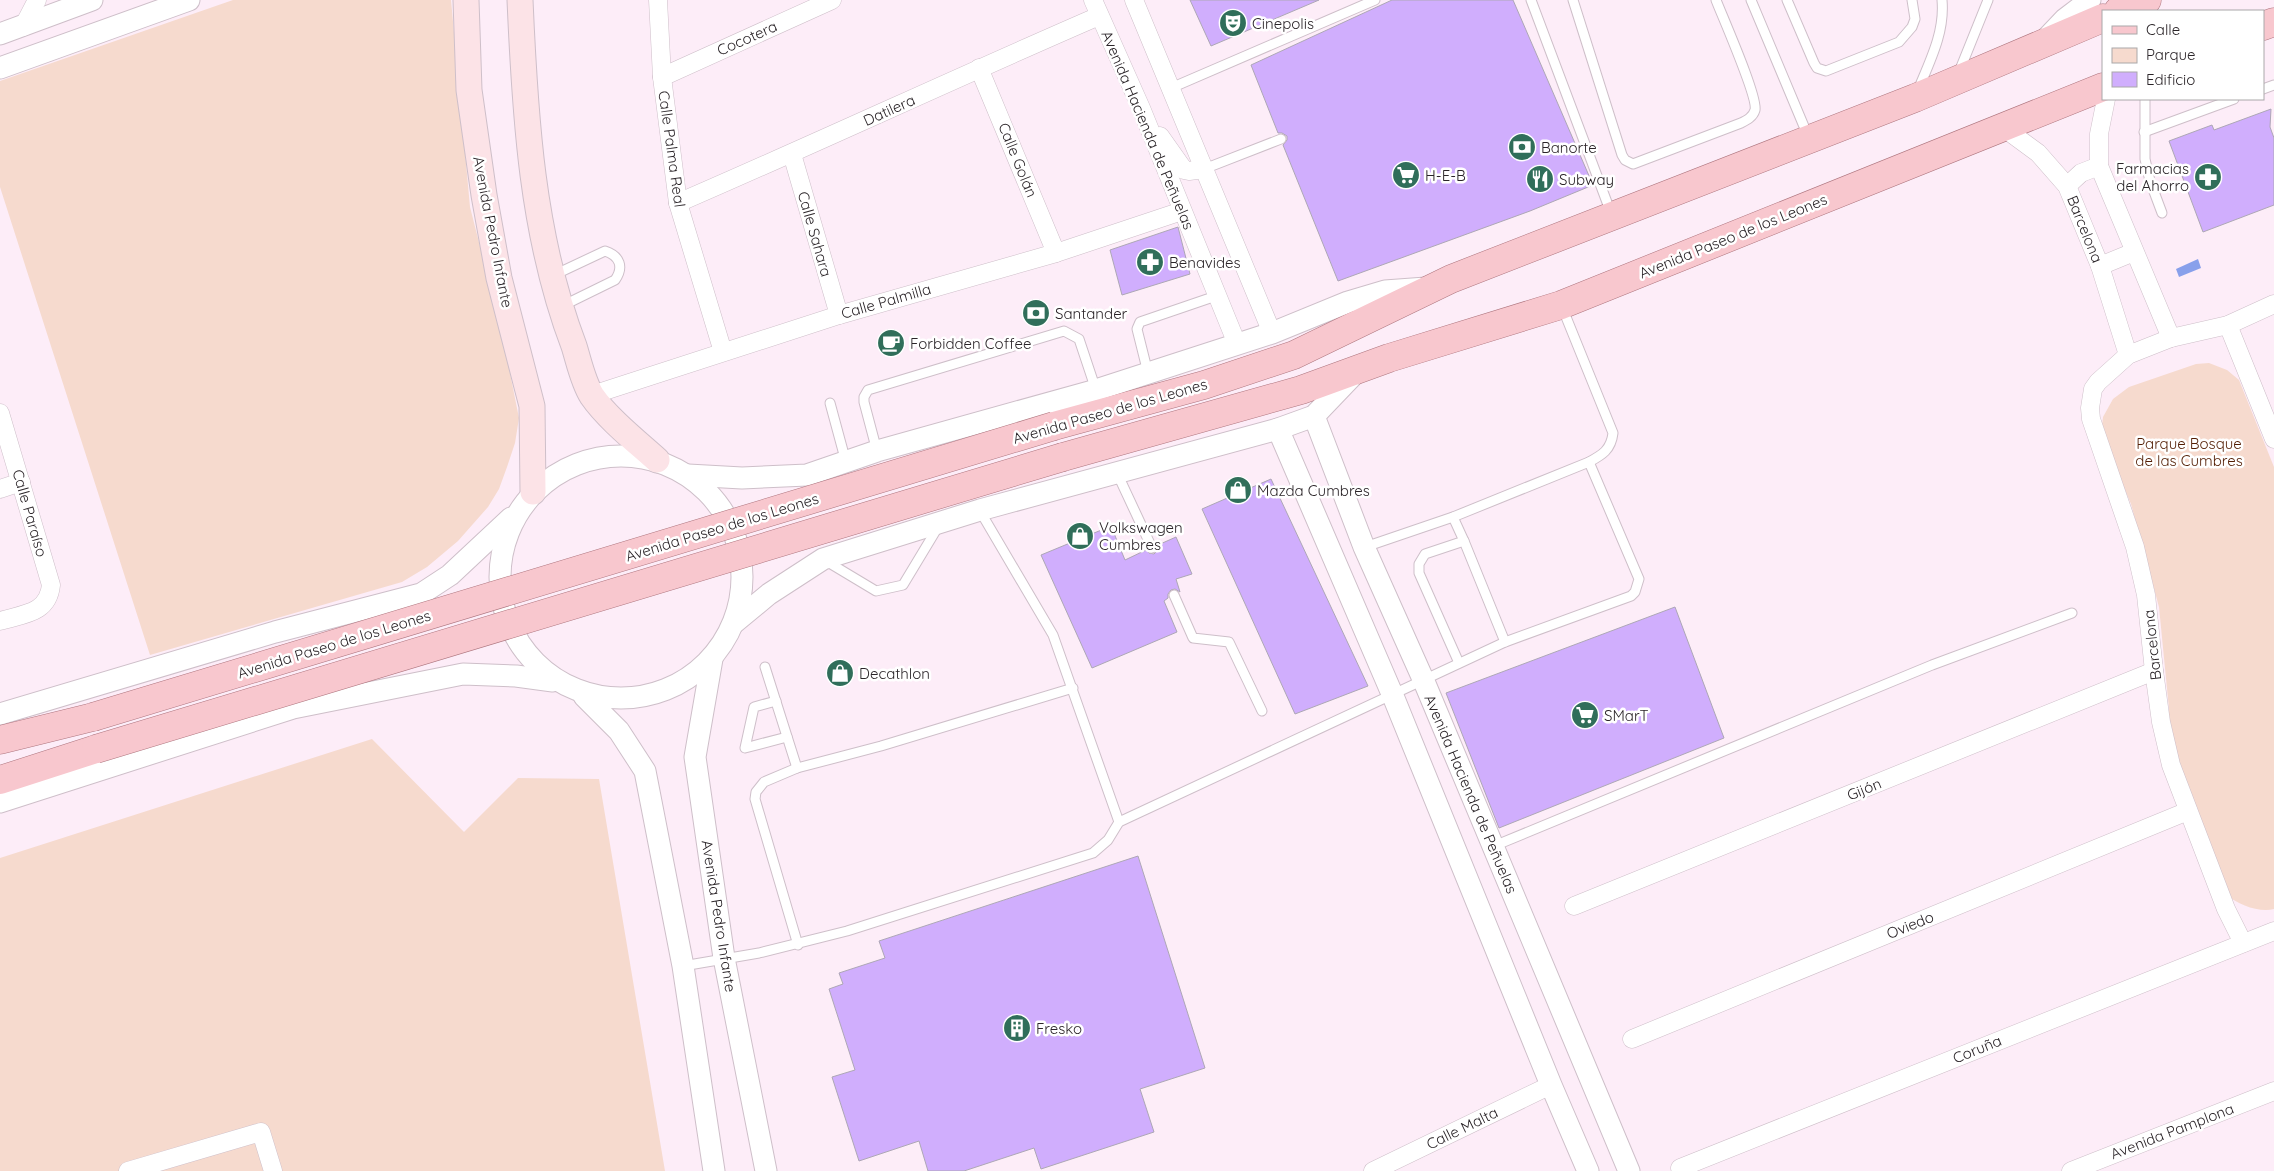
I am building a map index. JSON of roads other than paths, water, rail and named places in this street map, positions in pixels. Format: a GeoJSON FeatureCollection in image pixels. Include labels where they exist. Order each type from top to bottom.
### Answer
{"type":"FeatureCollection","features":[{"type":"Feature","properties":{"kind":"main road","name":"Avenida Pedro Infante"},"geometry":{"type":"LineString","coordinates":[[466,0],[469,90],[484,195],[499,278],[532,406],[526,501]]}},
{"type":"Feature","properties":{"kind":"main road"},"geometry":{"type":"LineString","coordinates":[[520,0],[524,94],[536,201],[559,308],[592,396],[620,426],[657,460]]}},
{"type":"Feature","properties":{"kind":"main road"},"geometry":{"type":"LineString","coordinates":[[2121,10],[2147,0]]}},
{"type":"Feature","properties":{"kind":"main road","name":"Avenida Paseo de los Leones"},"geometry":{"type":"LineString","coordinates":[[0,740],[93,717],[1054,426],[1204,385],[1294,355],[1433,287],[1613,218],[1955,82],[2102,18]]}},
{"type":"Feature","properties":{"kind":"main road","name":"Avenida Paseo de los Leones"},"geometry":{"type":"LineString","coordinates":[[0,780],[96,749],[1063,458],[1301,390],[1389,358],[1562,305],[2102,87]]}},
{"type":"Feature","properties":{"kind":"street"},"geometry":{"type":"LineString","coordinates":[[23,26],[37,0]]}},
{"type":"Feature","properties":{"kind":"street"},"geometry":{"type":"LineString","coordinates":[[0,34],[92,0]]}},
{"type":"Feature","properties":{"kind":"street"},"geometry":{"type":"LineString","coordinates":[[0,68],[189,0]]}},
{"type":"Feature","properties":{"kind":"street","name":"Calle Palma Real"},"geometry":{"type":"LineString","coordinates":[[658,0],[662,77],[678,203],[723,352]]}},
{"type":"Feature","properties":{"kind":"street","name":"Cocotera"},"geometry":{"type":"LineString","coordinates":[[662,77],[832,0]]}},
{"type":"Feature","properties":{"kind":"street"},"geometry":{"type":"LineString","coordinates":[[1134,0],[1272,333]]}},
{"type":"Feature","properties":{"kind":"street"},"geometry":{"type":"LineString","coordinates":[[2041,44],[2065,19],[2090,0]]}},
{"type":"Feature","properties":{"kind":"street","name":"Datilera"},"geometry":{"type":"LineString","coordinates":[[678,203],[792,154],[979,68],[1096,8]]}},
{"type":"Feature","properties":{"kind":"street","name":"Avenida Hacienda de Peñuelas"},"geometry":{"type":"LineString","coordinates":[[1096,8],[1141,108],[1237,344]]}},
{"type":"Feature","properties":{"kind":"street","name":"Calle Golán"},"geometry":{"type":"LineString","coordinates":[[979,68],[1056,253]]}},
{"type":"Feature","properties":{"kind":"street"},"geometry":{"type":"LineString","coordinates":[[2106,100],[2099,134],[2099,166],[2170,338]]}},
{"type":"Feature","properties":{"kind":"street"},"geometry":{"type":"LineString","coordinates":[[1141,108],[1184,170],[1204,169]]}},
{"type":"Feature","properties":{"kind":"street","name":"Barcelona"},"geometry":{"type":"LineString","coordinates":[[2004,128],[2038,153],[2067,186],[2100,266],[2128,355]]}},
{"type":"Feature","properties":{"kind":"street","name":"Calle Sahara"},"geometry":{"type":"LineString","coordinates":[[792,154],[839,314]]}},
{"type":"Feature","properties":{"kind":"street"},"geometry":{"type":"LineString","coordinates":[[2067,186],[2081,173],[2099,166]]}},
{"type":"Feature","properties":{"kind":"street","name":"Calle Palmilla"},"geometry":{"type":"LineString","coordinates":[[592,396],[839,314],[1056,253],[1182,211]]}},
{"type":"Feature","properties":{"kind":"street"},"geometry":{"type":"LineString","coordinates":[[2100,266],[2134,252]]}},
{"type":"Feature","properties":{"kind":"street","name":"Avenida Paseo de los Leones"},"geometry":{"type":"LineString","coordinates":[[0,714],[275,632],[421,594],[450,575],[555,473],[579,462],[618,455],[657,460],[688,475],[742,478],[806,475],[877,452],[1096,390],[1272,333],[1348,302],[1385,291],[1433,287]]}},
{"type":"Feature","properties":{"kind":"street","name":"Barcelona"},"geometry":{"type":"LineString","coordinates":[[2242,943],[2226,909],[2171,765],[2154,671],[2146,594],[2135,546],[2091,419],[2090,397],[2098,382],[2128,355],[2170,338],[2228,326],[2274,304]]}},
{"type":"Feature","properties":{"kind":"street"},"geometry":{"type":"LineString","coordinates":[[2228,326],[2274,439]]}},
{"type":"Feature","properties":{"kind":"street","name":"Avenida Paseo de los Leones"},"geometry":{"type":"LineString","coordinates":[[734,623],[769,594],[823,559],[980,510],[1278,429],[1314,416],[1358,370]]}},
{"type":"Feature","properties":{"kind":"street","name":"Calle Paraíso"},"geometry":{"type":"LineString","coordinates":[[0,413],[51,585],[50,594],[40,609],[0,622]]}},
{"type":"Feature","properties":{"kind":"street","name":"Avenida Hacienda de Peñuelas"},"geometry":{"type":"LineString","coordinates":[[1314,416],[1364,547],[1494,846],[1629,1171]]}},
{"type":"Feature","properties":{"kind":"street"},"geometry":{"type":"LineString","coordinates":[[1278,429],[1393,696],[1551,1085],[1588,1171]]}},
{"type":"Feature","properties":{"kind":"street"},"geometry":{"type":"LineString","coordinates":[[584,696],[634,695],[665,687],[695,676],[712,659],[734,623],[738,598],[740,562],[732,529],[714,499],[688,475]]}},
{"type":"Feature","properties":{"kind":"street"},"geometry":{"type":"LineString","coordinates":[[806,475],[796,496],[794,519],[799,533],[823,559]]}},
{"type":"Feature","properties":{"kind":"street"},"geometry":{"type":"LineString","coordinates":[[0,488],[21,482]]}},
{"type":"Feature","properties":{"kind":"street"},"geometry":{"type":"LineString","coordinates":[[526,501],[505,543],[500,577],[505,611],[534,665],[553,682]]}},
{"type":"Feature","properties":{"kind":"street"},"geometry":{"type":"LineString","coordinates":[[275,632],[289,634],[301,640],[310,650],[316,663],[317,677],[313,690],[305,701],[293,708]]}},
{"type":"Feature","properties":{"kind":"street","name":"Avenida Pedro Infante"},"geometry":{"type":"LineString","coordinates":[[712,659],[695,757],[724,958],[766,1171]]}},
{"type":"Feature","properties":{"kind":"street","name":"Gijón"},"geometry":{"type":"LineString","coordinates":[[1574,906],[2154,671]]}},
{"type":"Feature","properties":{"kind":"street"},"geometry":{"type":"LineString","coordinates":[[0,802],[293,708],[463,674],[516,676],[553,682],[584,696],[619,731],[645,771],[683,966],[714,1171]]}},
{"type":"Feature","properties":{"kind":"street","name":"Oviedo"},"geometry":{"type":"LineString","coordinates":[[1632,1039],[2188,812]]}},
{"type":"Feature","properties":{"kind":"street","name":"Coruña"},"geometry":{"type":"LineString","coordinates":[[1680,1168],[2274,930]]}},
{"type":"Feature","properties":{"kind":"street","name":"Calle Malta"},"geometry":{"type":"LineString","coordinates":[[1373,1171],[1551,1085]]}},
{"type":"Feature","properties":{"kind":"street","name":"Avenida Pamplona"},"geometry":{"type":"LineString","coordinates":[[2071,1171],[2274,1091]]}},
{"type":"Feature","properties":{"kind":"street"},"geometry":{"type":"LineString","coordinates":[[128,1171],[260,1132],[273,1171]]}},
{"type":"Feature","properties":{"kind":"lane"},"geometry":{"type":"LineString","coordinates":[[1171,88],[1360,8],[1374,0]]}},
{"type":"Feature","properties":{"kind":"lane"},"geometry":{"type":"LineString","coordinates":[[1530,0],[1613,218]]}},
{"type":"Feature","properties":{"kind":"lane"},"geometry":{"type":"LineString","coordinates":[[1573,0],[1622,155],[1624,160],[1633,164],[1741,123],[1754,114],[1756,108],[1716,0]]}},
{"type":"Feature","properties":{"kind":"lane"},"geometry":{"type":"LineString","coordinates":[[1751,0],[1809,139]]}},
{"type":"Feature","properties":{"kind":"lane"},"geometry":{"type":"LineString","coordinates":[[1787,0],[1814,64],[1817,68],[1826,71],[1899,42],[1912,27],[1915,19],[1912,0]]}},
{"type":"Feature","properties":{"kind":"lane"},"geometry":{"type":"LineString","coordinates":[[1915,98],[1938,42],[1943,12],[1942,0]]}},
{"type":"Feature","properties":{"kind":"lane"},"geometry":{"type":"LineString","coordinates":[[1955,82],[1988,0]]}},
{"type":"Feature","properties":{"kind":"lane"},"geometry":{"type":"LineString","coordinates":[[2145,100],[2145,159],[2150,180],[2162,213]]}},
{"type":"Feature","properties":{"kind":"lane"},"geometry":{"type":"LineString","coordinates":[[2144,132],[2231,100]]}},
{"type":"Feature","properties":{"kind":"lane"},"geometry":{"type":"LineString","coordinates":[[1204,169],[1281,139]]}},
{"type":"Feature","properties":{"kind":"lane"},"geometry":{"type":"LineString","coordinates":[[552,276],[606,251],[614,254],[620,262],[620,272],[615,280],[559,308]]}},
{"type":"Feature","properties":{"kind":"lane"},"geometry":{"type":"LineString","coordinates":[[1148,373],[1137,329],[1140,322],[1216,296]]}},
{"type":"Feature","properties":{"kind":"lane"},"geometry":{"type":"LineString","coordinates":[[1364,547],[1453,517],[1589,462],[1604,454],[1609,448],[1613,434],[1562,305]]}},
{"type":"Feature","properties":{"kind":"lane"},"geometry":{"type":"LineString","coordinates":[[877,452],[864,402],[864,397],[868,390],[1008,347],[1070,332],[1079,338],[1096,390]]}},
{"type":"Feature","properties":{"kind":"lane"},"geometry":{"type":"LineString","coordinates":[[830,403],[846,462]]}},
{"type":"Feature","properties":{"kind":"lane"},"geometry":{"type":"LineString","coordinates":[[683,966],[724,958],[759,954],[848,931],[1092,853],[1108,840],[1119,822],[1393,696],[1423,679],[1505,642],[1622,599],[1636,592],[1639,579],[1589,462]]}},
{"type":"Feature","properties":{"kind":"lane"},"geometry":{"type":"LineString","coordinates":[[1116,473],[1152,548]]}},
{"type":"Feature","properties":{"kind":"lane"},"geometry":{"type":"LineString","coordinates":[[980,510],[1053,635],[1119,822]]}},
{"type":"Feature","properties":{"kind":"lane"},"geometry":{"type":"LineString","coordinates":[[1453,517],[1505,642]]}},
{"type":"Feature","properties":{"kind":"lane"},"geometry":{"type":"LineString","coordinates":[[823,559],[876,591],[903,585],[941,522]]}},
{"type":"Feature","properties":{"kind":"lane"},"geometry":{"type":"LineString","coordinates":[[1459,663],[1419,573],[1419,564],[1425,554],[1464,541]]}},
{"type":"Feature","properties":{"kind":"lane"},"geometry":{"type":"LineString","coordinates":[[1174,595],[1193,638],[1229,642],[1262,711]]}},
{"type":"Feature","properties":{"kind":"lane"},"geometry":{"type":"LineString","coordinates":[[1494,846],[1923,669],[2072,613]]}},
{"type":"Feature","properties":{"kind":"lane"},"geometry":{"type":"LineString","coordinates":[[765,667],[797,768]]}},
{"type":"Feature","properties":{"kind":"lane"},"geometry":{"type":"LineString","coordinates":[[798,944],[755,799],[756,792],[764,782],[797,768],[881,746],[1073,688]]}},
{"type":"Feature","properties":{"kind":"lane"},"geometry":{"type":"LineString","coordinates":[[776,701],[754,707],[745,748],[787,736]]}},
{"type":"Feature","properties":{"kind":"water"},"geometry":{"type":"Polygon","coordinates":[[[2198,259],[2201,268],[2179,277],[2176,269],[2198,259]]]}},
{"type":"Feature","properties":{"kind":"place","name":"Cinepolis"},"geometry":{"type":"Point","coordinates":[1233,23]}},
{"type":"Feature","properties":{"kind":"place","name":"Banorte"},"geometry":{"type":"Point","coordinates":[1522,147]}},
{"type":"Feature","properties":{"kind":"place","name":"H-E-B"},"geometry":{"type":"Point","coordinates":[1406,175]}},
{"type":"Feature","properties":{"kind":"place","name":"Farmacias del Ahorro"},"geometry":{"type":"Point","coordinates":[2208,177]}},
{"type":"Feature","properties":{"kind":"place","name":"Subway"},"geometry":{"type":"Point","coordinates":[1540,179]}},
{"type":"Feature","properties":{"kind":"place","name":"Benavides"},"geometry":{"type":"Point","coordinates":[1150,262]}},
{"type":"Feature","properties":{"kind":"place","name":"Santander"},"geometry":{"type":"Point","coordinates":[1036,313]}},
{"type":"Feature","properties":{"kind":"place","name":"Forbidden Coffee"},"geometry":{"type":"Point","coordinates":[891,343]}},
{"type":"Feature","properties":{"kind":"place","name":"Mazda Cumbres"},"geometry":{"type":"Point","coordinates":[1238,490]}},
{"type":"Feature","properties":{"kind":"place","name":"Volkswagen Cumbres"},"geometry":{"type":"Point","coordinates":[1080,536]}},
{"type":"Feature","properties":{"kind":"place","name":"Decathlon"},"geometry":{"type":"Point","coordinates":[840,673]}},
{"type":"Feature","properties":{"kind":"place","name":"SMarT"},"geometry":{"type":"Point","coordinates":[1585,715]}},
{"type":"Feature","properties":{"kind":"place","name":"Fresko"},"geometry":{"type":"Point","coordinates":[1017,1028]}},
{"type":"Feature","properties":{"kind":"park label","name":"Parque Bosque de las Cumbres"},"geometry":{"type":"Point","coordinates":[2189,452]}}]}
